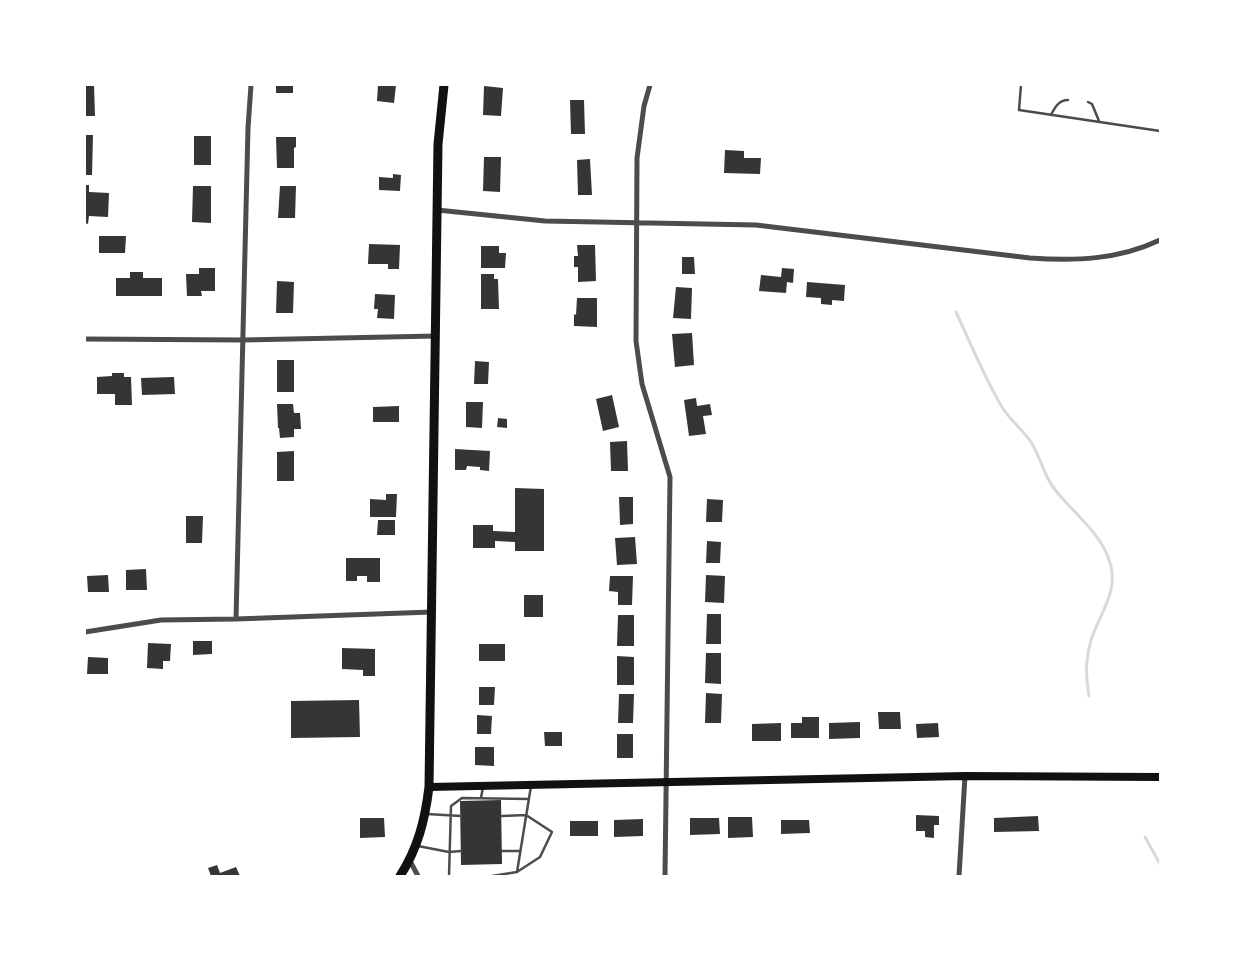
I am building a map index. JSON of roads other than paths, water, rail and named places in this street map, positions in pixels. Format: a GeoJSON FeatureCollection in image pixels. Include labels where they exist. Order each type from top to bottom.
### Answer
{"type":"FeatureCollection","features":[{"type":"Feature","properties":{"kind":"main road"},"geometry":{"type":"LineString","coordinates":[[400,876],[416,846],[426,814],[430,787],[438,144],[444,85]]}},
{"type":"Feature","properties":{"kind":"main road"},"geometry":{"type":"LineString","coordinates":[[430,787],[965,776],[1160,777]]}},
{"type":"Feature","properties":{"kind":"street"},"geometry":{"type":"LineString","coordinates":[[236,620],[248,128],[251,85]]}},
{"type":"Feature","properties":{"kind":"street"},"geometry":{"type":"LineString","coordinates":[[650,85],[644,106],[637,158],[636,341],[642,384],[670,477],[665,876]]}},
{"type":"Feature","properties":{"kind":"street"},"geometry":{"type":"LineString","coordinates":[[437,210],[545,220],[756,225],[1058,260],[1104,258],[1127,253],[1160,240]]}},
{"type":"Feature","properties":{"kind":"street"},"geometry":{"type":"LineString","coordinates":[[85,339],[243,340],[436,336]]}},
{"type":"Feature","properties":{"kind":"street"},"geometry":{"type":"LineString","coordinates":[[85,632],[160,620],[236,620],[432,612]]}},
{"type":"Feature","properties":{"kind":"street"},"geometry":{"type":"LineString","coordinates":[[960,876],[965,776]]}},
{"type":"Feature","properties":{"kind":"street"},"geometry":{"type":"LineString","coordinates":[[410,860],[418,876]]}},
{"type":"Feature","properties":{"kind":"lane"},"geometry":{"type":"LineString","coordinates":[[1021,85],[1019,110],[1160,131]]}},
{"type":"Feature","properties":{"kind":"lane"},"geometry":{"type":"LineString","coordinates":[[1051,115],[1056,105],[1064,100],[1068,100]]}},
{"type":"Feature","properties":{"kind":"lane"},"geometry":{"type":"LineString","coordinates":[[1088,102],[1092,104],[1099,122]]}},
{"type":"Feature","properties":{"kind":"lane"},"geometry":{"type":"LineString","coordinates":[[517,872],[531,784]]}},
{"type":"Feature","properties":{"kind":"lane"},"geometry":{"type":"LineString","coordinates":[[481,798],[483,785]]}},
{"type":"Feature","properties":{"kind":"lane"},"geometry":{"type":"LineString","coordinates":[[448,876],[451,806],[462,798],[529,799]]}},
{"type":"Feature","properties":{"kind":"lane"},"geometry":{"type":"LineString","coordinates":[[426,814],[450,817],[461,816]]}},
{"type":"Feature","properties":{"kind":"lane"},"geometry":{"type":"LineString","coordinates":[[492,876],[517,872],[540,857],[552,832],[526,815],[502,816]]}},
{"type":"Feature","properties":{"kind":"lane"},"geometry":{"type":"LineString","coordinates":[[416,846],[449,852],[461,851]]}},
{"type":"Feature","properties":{"kind":"lane"},"geometry":{"type":"LineString","coordinates":[[502,851],[520,851]]}},
{"type":"Feature","properties":{"kind":"waterway"},"geometry":{"type":"LineString","coordinates":[[956,312],[995,396],[1031,442],[1053,487],[1097,537],[1109,559],[1112,572],[1111,591],[1093,635],[1087,658],[1089,696]]}},
{"type":"Feature","properties":{"kind":"waterway"},"geometry":{"type":"LineString","coordinates":[[1145,837],[1160,864]]}}]}
